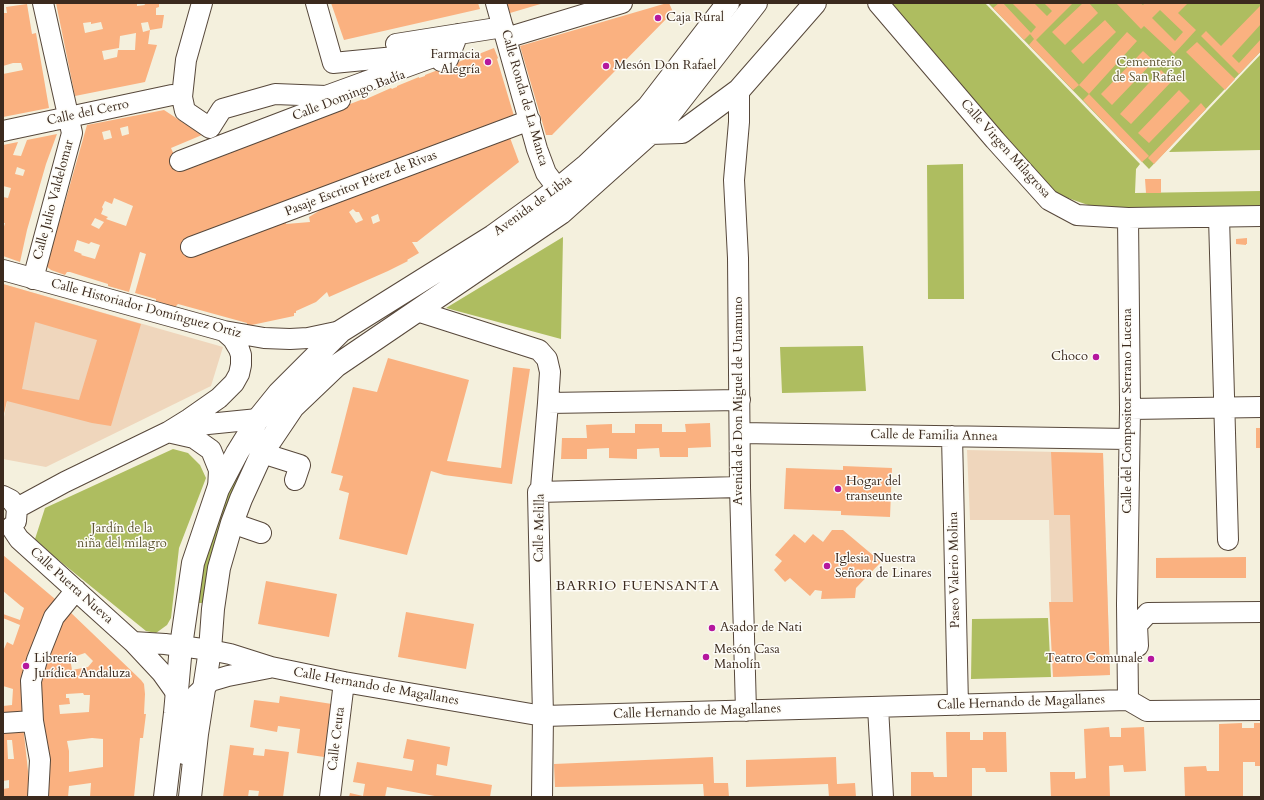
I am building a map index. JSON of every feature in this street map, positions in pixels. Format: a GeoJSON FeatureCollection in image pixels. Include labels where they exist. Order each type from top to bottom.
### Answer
{"type":"FeatureCollection","features":[{"type":"Feature","properties":{"kind":"main road","name":"Avenida de Libia"},"geometry":{"type":"LineString","coordinates":[[165,797],[178,705],[181,646],[194,563],[218,489],[237,453],[258,419],[279,393],[340,331],[493,236],[558,189],[587,165],[648,107],[728,3]]}},
{"type":"Feature","properties":{"kind":"main road","name":"Avenida de Libia"},"geometry":{"type":"LineString","coordinates":[[191,791],[197,734],[210,650],[213,609],[219,568],[232,523],[262,453],[293,407],[336,366],[561,213],[665,120],[756,3]]}},
{"type":"Feature","properties":{"kind":"main road"},"geometry":{"type":"LineString","coordinates":[[650,133],[682,132],[740,90],[815,3]]}},
{"type":"Feature","properties":{"kind":"street","name":"Calle Julio Valdelomar"},"geometry":{"type":"LineString","coordinates":[[33,279],[72,134],[43,3]]}},
{"type":"Feature","properties":{"kind":"street"},"geometry":{"type":"LineString","coordinates":[[194,3],[172,95],[179,112],[225,143]]}},
{"type":"Feature","properties":{"kind":"street"},"geometry":{"type":"LineString","coordinates":[[202,3],[186,60],[182,97],[185,111],[210,128],[222,109],[275,94],[326,96],[446,52],[333,63],[316,3]]}},
{"type":"Feature","properties":{"kind":"street"},"geometry":{"type":"LineString","coordinates":[[321,3],[336,54],[458,34],[505,32],[622,3]]}},
{"type":"Feature","properties":{"kind":"street","name":"Calle Ronda de La Manca"},"geometry":{"type":"LineString","coordinates":[[496,3],[546,173],[558,189]]}},
{"type":"Feature","properties":{"kind":"street","name":"Calle Virgen Milagrosa"},"geometry":{"type":"LineString","coordinates":[[878,3],[995,140],[1049,200],[1077,215],[1128,218],[1261,216]]}},
{"type":"Feature","properties":{"kind":"street","name":"Calle Domingo Badía"},"geometry":{"type":"LineString","coordinates":[[180,161],[448,59],[458,34]]}},
{"type":"Feature","properties":{"kind":"street","name":"Avenida de Don Miguel de Unamuno"},"geometry":{"type":"LineString","coordinates":[[740,90],[734,180],[738,258],[740,487],[746,711]]}},
{"type":"Feature","properties":{"kind":"street","name":"Calle del Cerro"},"geometry":{"type":"LineString","coordinates":[[3,131],[172,95]]}},
{"type":"Feature","properties":{"kind":"street","name":"Pasaje Escritor Pérez de Rivas"},"geometry":{"type":"LineString","coordinates":[[192,247],[530,120]]}},
{"type":"Feature","properties":{"kind":"street"},"geometry":{"type":"LineString","coordinates":[[1219,217],[1226,408],[1228,540]]}},
{"type":"Feature","properties":{"kind":"street","name":"Calle del Compositor Serrano Lucena"},"geometry":{"type":"LineString","coordinates":[[1128,218],[1130,409],[1127,604],[1128,700]]}},
{"type":"Feature","properties":{"kind":"street","name":"Calle Historiador Domínguez Ortiz"},"geometry":{"type":"LineString","coordinates":[[3,270],[224,331],[264,338],[290,340],[308,338],[340,331]]}},
{"type":"Feature","properties":{"kind":"street","name":"Calle Melilla"},"geometry":{"type":"LineString","coordinates":[[417,311],[539,350],[547,359],[550,372],[548,403],[541,488],[538,492],[543,716],[542,797]]}},
{"type":"Feature","properties":{"kind":"street"},"geometry":{"type":"LineString","coordinates":[[7,529],[16,521],[10,502],[79,476],[168,432],[189,420],[219,398],[234,383],[239,374],[241,365],[241,355],[239,349],[233,339],[224,331]]}},
{"type":"Feature","properties":{"kind":"street"},"geometry":{"type":"LineString","coordinates":[[548,403],[740,400]]}},
{"type":"Feature","properties":{"kind":"street"},"geometry":{"type":"LineString","coordinates":[[168,432],[208,424],[258,419],[293,407]]}},
{"type":"Feature","properties":{"kind":"street"},"geometry":{"type":"LineString","coordinates":[[1130,409],[1261,407]]}},
{"type":"Feature","properties":{"kind":"street"},"geometry":{"type":"LineString","coordinates":[[168,432],[194,438],[211,450],[219,470],[218,489]]}},
{"type":"Feature","properties":{"kind":"street","name":"Calle de Familia Annea"},"geometry":{"type":"LineString","coordinates":[[740,433],[1129,439]]}},
{"type":"Feature","properties":{"kind":"street","name":"Paseo Valerio Molina"},"geometry":{"type":"LineString","coordinates":[[952,436],[958,705]]}},
{"type":"Feature","properties":{"kind":"street"},"geometry":{"type":"LineString","coordinates":[[262,453],[300,464],[296,480]]}},
{"type":"Feature","properties":{"kind":"street"},"geometry":{"type":"LineString","coordinates":[[538,492],[740,487]]}},
{"type":"Feature","properties":{"kind":"street"},"geometry":{"type":"LineString","coordinates":[[232,523],[261,533]]}},
{"type":"Feature","properties":{"kind":"street","name":"Calle Puerta Nueva"},"geometry":{"type":"LineString","coordinates":[[7,529],[133,642],[160,671],[178,705]]}},
{"type":"Feature","properties":{"kind":"street"},"geometry":{"type":"LineString","coordinates":[[38,797],[40,760],[33,721],[31,681],[54,617],[76,590]]}},
{"type":"Feature","properties":{"kind":"street"},"geometry":{"type":"LineString","coordinates":[[1127,604],[1261,605]]}},
{"type":"Feature","properties":{"kind":"street"},"geometry":{"type":"LineString","coordinates":[[1261,612],[1148,613],[1137,625],[1138,696],[1150,706],[1261,704]]}},
{"type":"Feature","properties":{"kind":"street"},"geometry":{"type":"LineString","coordinates":[[133,642],[181,646]]}},
{"type":"Feature","properties":{"kind":"street","name":"Calle Hernando de Magallanes"},"geometry":{"type":"LineString","coordinates":[[181,646],[230,654],[271,668],[543,716],[1128,700]]}},
{"type":"Feature","properties":{"kind":"street","name":"Calle Hernando de Magallanes"},"geometry":{"type":"LineString","coordinates":[[178,705],[211,681],[228,676],[271,668]]}},
{"type":"Feature","properties":{"kind":"street","name":"Calle Ceuta"},"geometry":{"type":"LineString","coordinates":[[330,797],[344,682]]}},
{"type":"Feature","properties":{"kind":"street"},"geometry":{"type":"LineString","coordinates":[[1128,700],[1147,711],[1261,710]]}},
{"type":"Feature","properties":{"kind":"street"},"geometry":{"type":"LineString","coordinates":[[178,705],[185,714],[187,725],[183,763],[191,791]]}},
{"type":"Feature","properties":{"kind":"street"},"geometry":{"type":"LineString","coordinates":[[878,707],[883,797]]}},
{"type":"Feature","properties":{"kind":"street"},"geometry":{"type":"LineString","coordinates":[[3,723],[33,721]]}},
{"type":"Feature","properties":{"kind":"shaded area"},"geometry":{"type":"Polygon","coordinates":[[[3,284],[223,347],[211,386],[46,467],[3,459],[3,422],[7,402],[3,401],[3,284]]]}},
{"type":"Feature","properties":{"kind":"shaded area"},"geometry":{"type":"Polygon","coordinates":[[[967,450],[1103,453],[1110,675],[1053,677],[1049,520],[970,520],[967,450]]]}},
{"type":"Feature","properties":{"kind":"green space"},"geometry":{"type":"Polygon","coordinates":[[[889,3],[985,3],[1140,164],[1136,169],[1135,193],[1261,191],[1261,206],[1128,208],[1091,206],[1059,195],[1031,173],[889,3]]]}},
{"type":"Feature","properties":{"kind":"green space","name":"Cementerio de San Rafael"},"geometry":{"type":"Polygon","coordinates":[[[988,3],[1261,3],[1261,51],[1149,169],[988,3]]]}},
{"type":"Feature","properties":{"kind":"green space"},"geometry":{"type":"Polygon","coordinates":[[[1261,54],[1261,150],[1169,152],[1208,110],[1261,54]]]}},
{"type":"Feature","properties":{"kind":"green space"},"geometry":{"type":"Polygon","coordinates":[[[963,164],[964,299],[928,299],[927,165],[963,164]]]}},
{"type":"Feature","properties":{"kind":"green space"},"geometry":{"type":"Polygon","coordinates":[[[563,237],[561,339],[446,308],[563,237]]]}},
{"type":"Feature","properties":{"kind":"green space"},"geometry":{"type":"Polygon","coordinates":[[[863,346],[866,391],[782,393],[780,347],[863,346]]]}},
{"type":"Feature","properties":{"kind":"green space"},"geometry":{"type":"Polygon","coordinates":[[[259,433],[203,603],[196,603],[200,579],[219,510],[259,433]]]}},
{"type":"Feature","properties":{"kind":"green space","name":"Jardín de la niña del milagro"},"geometry":{"type":"Polygon","coordinates":[[[173,449],[188,453],[200,465],[206,478],[179,548],[171,618],[167,625],[156,633],[146,631],[56,558],[35,539],[45,508],[173,449]]]}},
{"type":"Feature","properties":{"kind":"green space"},"geometry":{"type":"Polygon","coordinates":[[[1048,618],[1051,677],[971,679],[972,619],[1048,618]]]}},
{"type":"Feature","properties":{"kind":"building"},"geometry":{"type":"Polygon","coordinates":[[[56,3],[137,3],[137,6],[145,5],[144,3],[159,3],[159,7],[156,8],[156,15],[164,15],[162,28],[150,30],[148,44],[157,45],[145,82],[75,96],[56,3]],[[91,22],[83,23],[85,33],[103,29],[101,22],[91,24],[91,22]],[[148,22],[141,23],[143,32],[150,30],[148,22]],[[136,33],[120,36],[119,48],[102,51],[104,60],[117,57],[118,50],[135,50],[136,33]]]}},
{"type":"Feature","properties":{"kind":"building"},"geometry":{"type":"Polygon","coordinates":[[[331,3],[478,3],[480,9],[344,40],[331,3]]]}},
{"type":"Feature","properties":{"kind":"building"},"geometry":{"type":"Polygon","coordinates":[[[507,3],[544,3],[510,13],[507,3]]]}},
{"type":"Feature","properties":{"kind":"building"},"geometry":{"type":"Polygon","coordinates":[[[669,3],[673,12],[552,135],[546,135],[520,46],[669,3]]]}},
{"type":"Feature","properties":{"kind":"building"},"geometry":{"type":"Polygon","coordinates":[[[999,3],[1003,3],[1031,33],[1036,27],[1012,3],[1034,3],[1047,16],[1052,11],[1044,3],[1073,3],[1036,40],[1079,85],[1073,90],[1029,45],[1034,39],[1030,34],[1024,40],[993,8],[999,3]]]}},
{"type":"Feature","properties":{"kind":"building"},"geometry":{"type":"Polygon","coordinates":[[[1083,3],[1089,3],[1098,13],[1065,45],[1052,32],[1083,3]]]}},
{"type":"Feature","properties":{"kind":"building"},"geometry":{"type":"Polygon","coordinates":[[[1116,3],[1140,3],[1143,5],[1145,3],[1188,3],[1178,13],[1196,30],[1174,54],[1144,26],[1141,29],[1116,3]],[[1160,10],[1152,18],[1175,41],[1183,32],[1160,10]]]}},
{"type":"Feature","properties":{"kind":"building"},"geometry":{"type":"Polygon","coordinates":[[[27,4],[32,34],[36,33],[49,108],[3,117],[3,74],[23,70],[21,63],[13,63],[3,66],[3,13],[7,13],[6,7],[27,4]]]}},
{"type":"Feature","properties":{"kind":"building"},"geometry":{"type":"Polygon","coordinates":[[[1261,5],[1261,24],[1232,56],[1239,63],[1261,39],[1261,51],[1239,74],[1201,36],[1206,31],[1221,46],[1261,5]]]}},
{"type":"Feature","properties":{"kind":"building"},"geometry":{"type":"Polygon","coordinates":[[[1105,20],[1116,32],[1083,64],[1071,51],[1105,20]]]}},
{"type":"Feature","properties":{"kind":"building"},"geometry":{"type":"Polygon","coordinates":[[[1127,32],[1137,41],[1089,94],[1079,85],[1127,32]]]}},
{"type":"Feature","properties":{"kind":"building"},"geometry":{"type":"Polygon","coordinates":[[[1197,42],[1235,79],[1225,90],[1186,52],[1197,42]]]}},
{"type":"Feature","properties":{"kind":"building"},"geometry":{"type":"Polygon","coordinates":[[[494,48],[514,116],[186,245],[191,257],[285,219],[286,224],[310,222],[309,217],[345,195],[509,135],[519,162],[417,242],[412,242],[419,253],[407,260],[408,261],[329,297],[327,292],[316,302],[296,311],[294,316],[247,326],[247,323],[178,304],[175,307],[156,301],[156,299],[135,293],[146,254],[140,252],[129,292],[70,272],[67,272],[65,275],[51,270],[46,266],[56,221],[59,222],[60,220],[87,125],[164,110],[202,135],[171,148],[181,171],[231,153],[230,151],[494,48]],[[128,126],[120,128],[122,136],[129,134],[128,126]],[[110,130],[102,132],[104,140],[112,138],[110,130]],[[114,198],[112,204],[105,201],[101,214],[108,217],[106,219],[126,226],[133,206],[114,198]],[[353,209],[349,212],[356,223],[363,220],[359,212],[356,212],[353,209]],[[378,214],[371,217],[373,224],[380,221],[378,214]],[[95,218],[91,225],[99,229],[104,222],[95,218]],[[77,240],[74,251],[82,254],[81,255],[95,259],[100,245],[91,242],[89,244],[77,240]]]}},
{"type":"Feature","properties":{"kind":"building"},"geometry":{"type":"Polygon","coordinates":[[[1143,51],[1154,61],[1112,105],[1101,94],[1143,51]]]}},
{"type":"Feature","properties":{"kind":"building"},"geometry":{"type":"Polygon","coordinates":[[[1161,70],[1172,81],[1131,124],[1120,114],[1161,70]]]}},
{"type":"Feature","properties":{"kind":"building"},"geometry":{"type":"Polygon","coordinates":[[[1179,90],[1190,101],[1149,143],[1138,133],[1179,90]]]}},
{"type":"Feature","properties":{"kind":"building"},"geometry":{"type":"Polygon","coordinates":[[[1089,94],[1149,156],[1142,162],[1083,100],[1089,94]]]}},
{"type":"Feature","properties":{"kind":"building"},"geometry":{"type":"Polygon","coordinates":[[[1201,103],[1206,109],[1154,164],[1148,158],[1201,103]]]}},
{"type":"Feature","properties":{"kind":"building"},"geometry":{"type":"Polygon","coordinates":[[[57,134],[46,164],[27,230],[20,262],[3,256],[3,230],[5,223],[3,223],[3,197],[8,198],[11,188],[3,186],[3,145],[18,142],[13,155],[21,156],[27,140],[57,134]],[[17,167],[15,174],[23,176],[25,170],[17,167]]]}},
{"type":"Feature","properties":{"kind":"building"},"geometry":{"type":"Polygon","coordinates":[[[1145,179],[1161,179],[1161,193],[1146,193],[1145,179]]]}},
{"type":"Feature","properties":{"kind":"building"},"geometry":{"type":"Polygon","coordinates":[[[1247,238],[1246,245],[1236,244],[1236,239],[1247,238]]]}},
{"type":"Feature","properties":{"kind":"building"},"geometry":{"type":"Polygon","coordinates":[[[3,284],[141,324],[111,426],[92,423],[7,401],[3,418],[3,284]],[[35,322],[22,389],[79,400],[97,340],[35,322]]]}},
{"type":"Feature","properties":{"kind":"building"},"geometry":{"type":"Polygon","coordinates":[[[388,358],[469,380],[447,461],[501,468],[513,367],[530,369],[512,484],[444,475],[431,471],[407,555],[339,539],[349,493],[339,490],[343,476],[331,473],[353,387],[377,392],[388,358]]]}},
{"type":"Feature","properties":{"kind":"building"},"geometry":{"type":"Polygon","coordinates":[[[710,423],[711,447],[688,448],[688,457],[660,457],[659,448],[637,449],[637,459],[609,458],[609,448],[587,449],[587,459],[561,459],[562,438],[587,438],[586,425],[612,424],[612,433],[635,433],[635,424],[662,424],[662,432],[686,432],[685,424],[710,423]]]}},
{"type":"Feature","properties":{"kind":"building"},"geometry":{"type":"Polygon","coordinates":[[[1256,428],[1261,428],[1261,448],[1256,448],[1256,428]]]}},
{"type":"Feature","properties":{"kind":"building"},"geometry":{"type":"Polygon","coordinates":[[[1051,452],[1103,453],[1110,675],[1053,677],[1049,602],[1073,602],[1070,515],[1054,515],[1051,452]]]}},
{"type":"Feature","properties":{"kind":"building","name":"Hogar del transeunte"},"geometry":{"type":"Polygon","coordinates":[[[843,466],[892,468],[890,517],[841,515],[841,511],[784,509],[786,468],[843,470],[843,466]]]}},
{"type":"Feature","properties":{"kind":"building","name":"Iglesia Nuestra Señora de Linares"},"geometry":{"type":"Polygon","coordinates":[[[832,530],[843,530],[881,562],[856,588],[855,598],[821,599],[822,591],[815,590],[810,596],[790,578],[785,582],[774,570],[782,561],[775,555],[794,534],[805,543],[813,534],[823,542],[832,530]]]}},
{"type":"Feature","properties":{"kind":"building"},"geometry":{"type":"Polygon","coordinates":[[[3,555],[55,599],[35,655],[24,717],[3,717],[3,706],[12,705],[13,689],[3,686],[3,648],[4,649],[7,642],[13,645],[20,625],[3,618],[3,614],[20,620],[24,608],[3,591],[3,555]]]}},
{"type":"Feature","properties":{"kind":"building"},"geometry":{"type":"Polygon","coordinates":[[[1246,557],[1246,578],[1156,578],[1156,558],[1246,557]]]}},
{"type":"Feature","properties":{"kind":"building"},"geometry":{"type":"Polygon","coordinates":[[[266,581],[337,594],[329,637],[258,624],[266,581]]]}},
{"type":"Feature","properties":{"kind":"building"},"geometry":{"type":"Polygon","coordinates":[[[67,609],[141,680],[144,684],[144,714],[146,714],[143,738],[140,738],[134,797],[90,797],[91,783],[69,786],[68,797],[43,797],[36,684],[67,609]],[[85,653],[70,658],[72,670],[88,667],[93,661],[85,653]],[[83,693],[66,694],[66,698],[69,698],[70,704],[59,705],[60,714],[89,712],[90,695],[84,695],[83,693]],[[92,738],[67,741],[69,751],[69,772],[103,767],[103,739],[92,738]]]}},
{"type":"Feature","properties":{"kind":"building"},"geometry":{"type":"Polygon","coordinates":[[[406,612],[474,624],[466,669],[398,657],[406,612]]]}},
{"type":"Feature","properties":{"kind":"building"},"geometry":{"type":"Polygon","coordinates":[[[280,696],[332,704],[324,757],[297,753],[300,729],[278,726],[277,732],[250,727],[254,700],[279,703],[280,696]]]}},
{"type":"Feature","properties":{"kind":"building"},"geometry":{"type":"Polygon","coordinates":[[[1242,723],[1242,728],[1254,728],[1254,723],[1261,723],[1261,766],[1255,766],[1255,762],[1243,762],[1243,797],[1185,797],[1184,767],[1206,766],[1207,771],[1219,771],[1219,724],[1242,723]]]}},
{"type":"Feature","properties":{"kind":"building"},"geometry":{"type":"Polygon","coordinates":[[[23,725],[28,771],[28,797],[3,797],[3,789],[9,788],[9,780],[3,781],[3,728],[23,725]],[[7,740],[8,759],[14,759],[12,740],[7,740]]]}},
{"type":"Feature","properties":{"kind":"building"},"geometry":{"type":"Polygon","coordinates":[[[1109,727],[1110,737],[1121,737],[1121,728],[1144,727],[1146,771],[1124,772],[1123,765],[1109,766],[1110,797],[1051,797],[1050,772],[1075,772],[1075,779],[1086,778],[1084,729],[1109,727]]]}},
{"type":"Feature","properties":{"kind":"building"},"geometry":{"type":"Polygon","coordinates":[[[946,732],[970,732],[970,740],[983,740],[983,732],[1006,732],[1007,772],[986,772],[985,768],[972,768],[972,797],[911,797],[911,772],[933,772],[934,777],[947,777],[946,732]]]}},
{"type":"Feature","properties":{"kind":"building"},"geometry":{"type":"Polygon","coordinates":[[[407,739],[450,747],[447,766],[437,764],[436,775],[492,785],[490,797],[440,797],[387,787],[385,797],[349,797],[350,793],[363,796],[365,784],[353,782],[357,762],[412,771],[414,760],[403,758],[407,739]]]}},
{"type":"Feature","properties":{"kind":"building"},"geometry":{"type":"Polygon","coordinates":[[[230,745],[254,748],[253,755],[264,756],[265,749],[289,752],[283,797],[258,797],[259,791],[249,790],[248,797],[223,797],[230,745]]]}},
{"type":"Feature","properties":{"kind":"building"},"geometry":{"type":"Polygon","coordinates":[[[713,757],[714,783],[728,783],[729,797],[704,797],[703,784],[555,787],[554,764],[713,757]]]}},
{"type":"Feature","properties":{"kind":"building"},"geometry":{"type":"Polygon","coordinates":[[[836,757],[837,784],[855,783],[856,797],[829,797],[828,784],[746,787],[746,760],[836,757]]]}},
{"type":"Feature","properties":{"kind":"place","name":"Caja Rural"},"geometry":{"type":"Point","coordinates":[658,18]}},
{"type":"Feature","properties":{"kind":"place","name":"Farmacia Alegría"},"geometry":{"type":"Point","coordinates":[488,62]}},
{"type":"Feature","properties":{"kind":"place","name":"Mesón Don Rafael"},"geometry":{"type":"Point","coordinates":[606,66]}},
{"type":"Feature","properties":{"kind":"place","name":"Choco"},"geometry":{"type":"Point","coordinates":[1096,357]}},
{"type":"Feature","properties":{"kind":"place","name":"Hogar del transeunte"},"geometry":{"type":"Point","coordinates":[838,489]}},
{"type":"Feature","properties":{"kind":"place","name":"Iglesia Nuestra Señora de Linares"},"geometry":{"type":"Point","coordinates":[827,566]}},
{"type":"Feature","properties":{"kind":"place","name":"Asador de Nati"},"geometry":{"type":"Point","coordinates":[712,628]}},
{"type":"Feature","properties":{"kind":"place","name":"Mesón Casa Manolín"},"geometry":{"type":"Point","coordinates":[706,657]}},
{"type":"Feature","properties":{"kind":"place","name":"Teatro Comunale"},"geometry":{"type":"Point","coordinates":[1151,659]}},
{"type":"Feature","properties":{"kind":"place","name":"Librería Jurídica Andaluza"},"geometry":{"type":"Point","coordinates":[26,666]}},
{"type":"Feature","properties":{"kind":"district","name":"BARRIO FUENSANTA"},"geometry":{"type":"Point","coordinates":[638,587]}}]}
